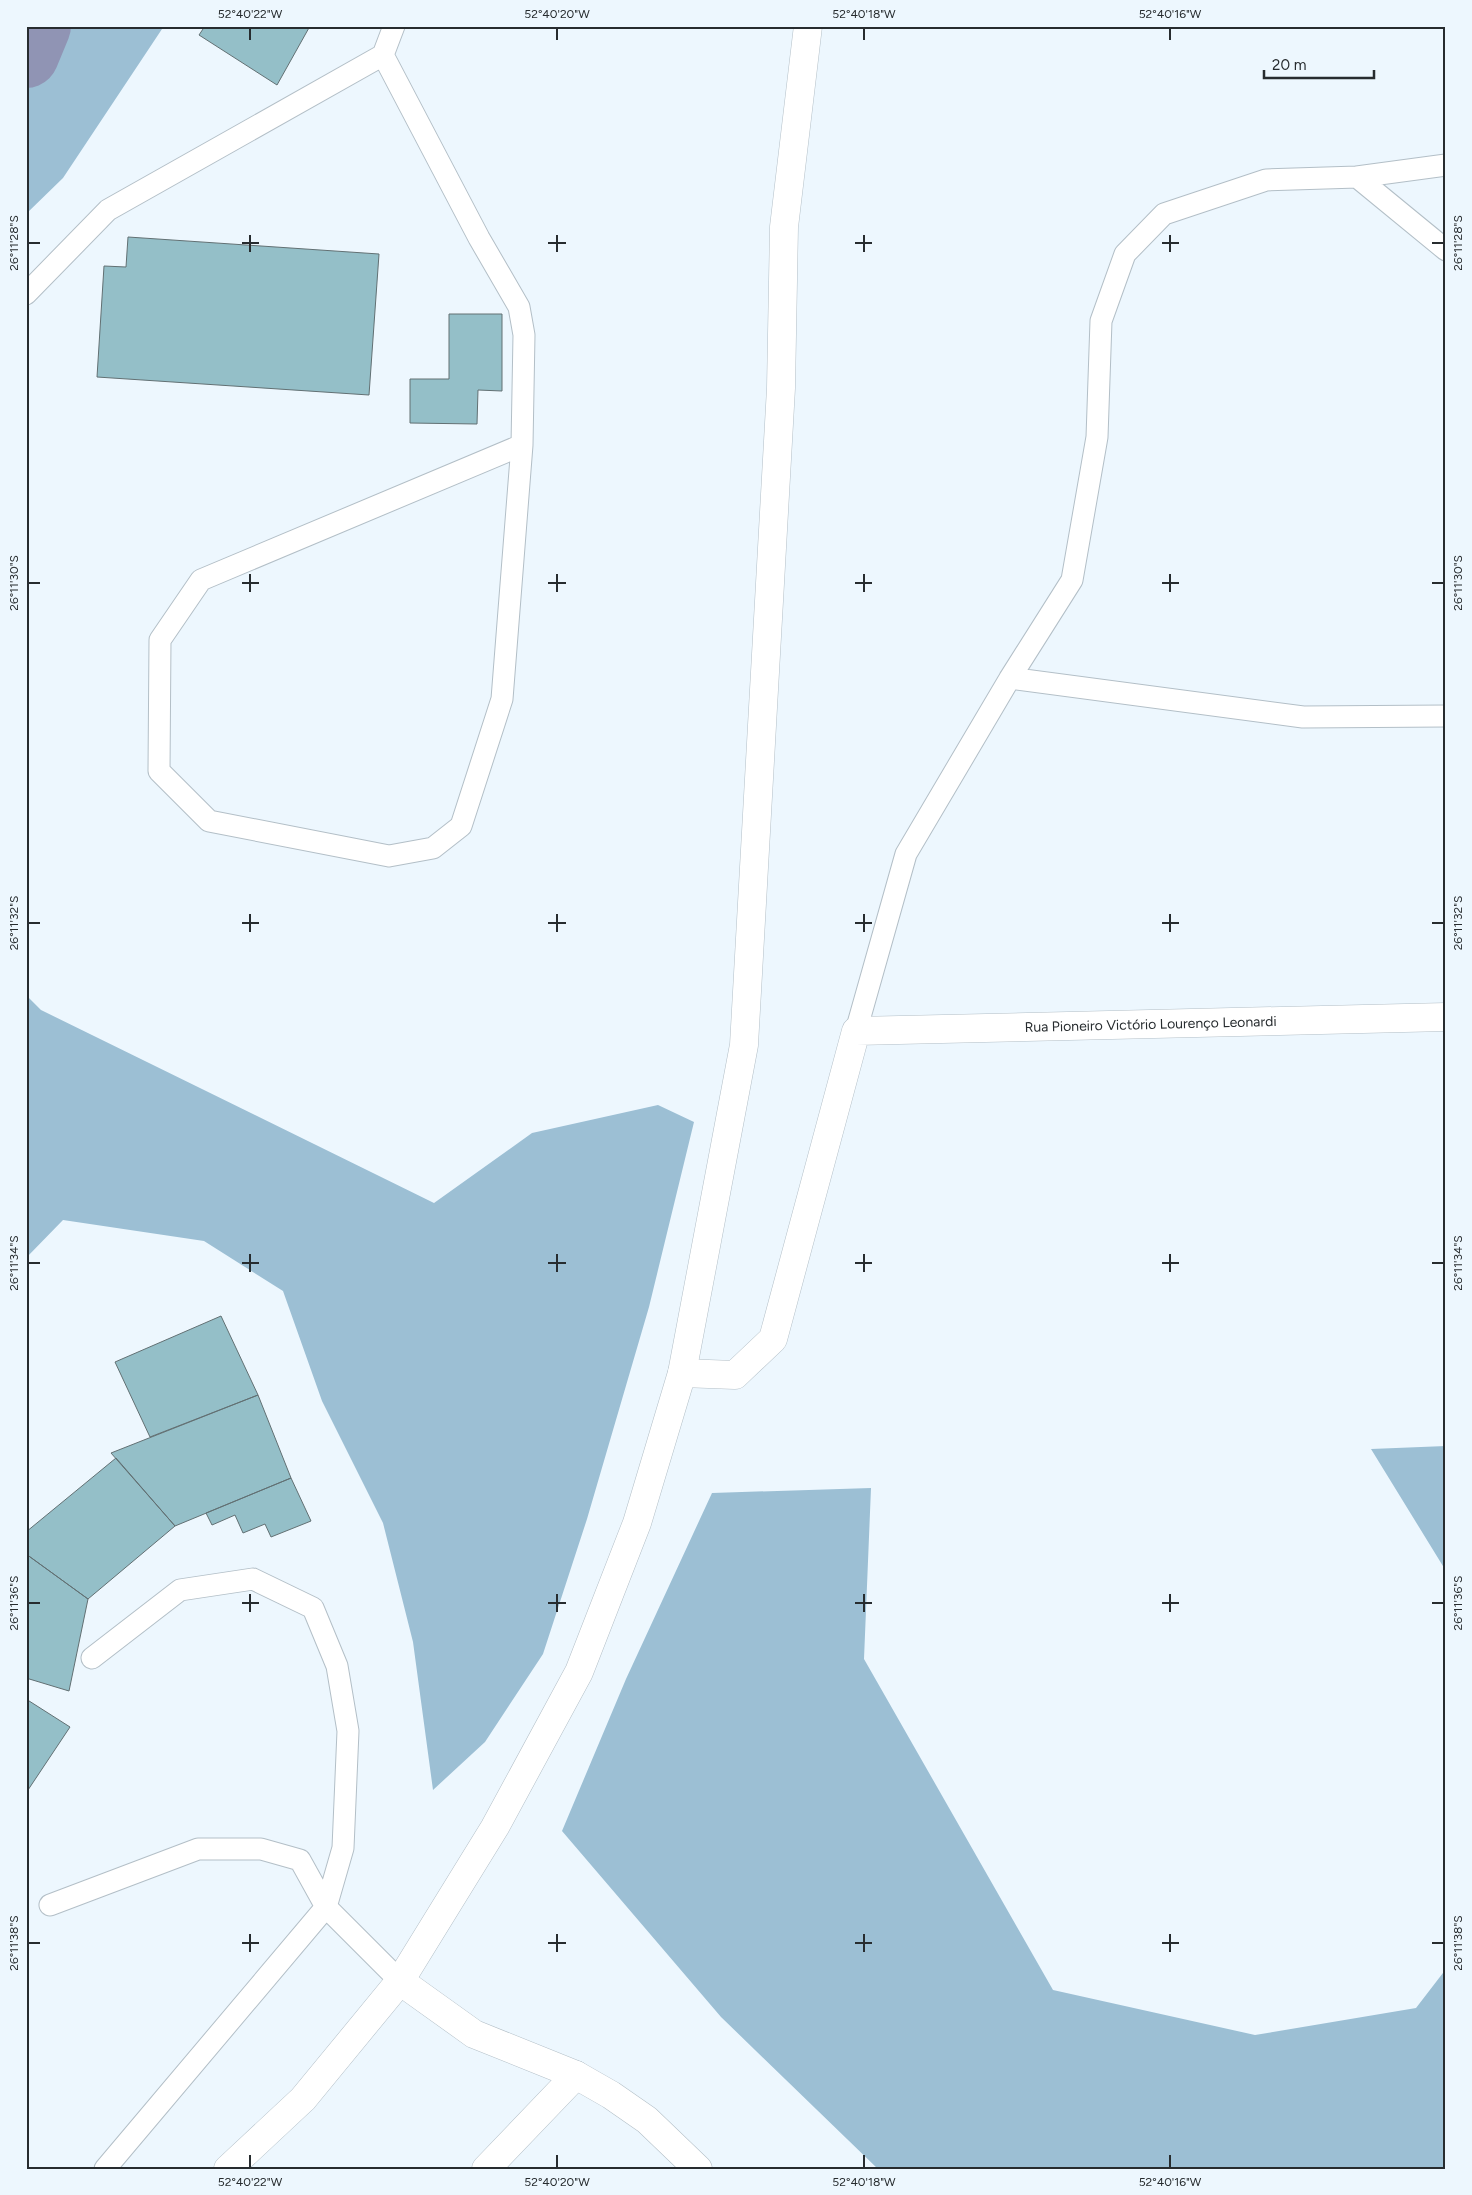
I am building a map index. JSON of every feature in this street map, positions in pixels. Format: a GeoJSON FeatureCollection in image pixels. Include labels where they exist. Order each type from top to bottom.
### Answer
{"type":"FeatureCollection","features":[{"type":"Feature","properties":{"kind":"main road"},"geometry":{"type":"LineString","coordinates":[[228,2169],[303,2099],[400,1981],[495,1827],[579,1672],[637,1523],[682,1373],[744,1045],[781,388],[784,227],[808,26]]}},
{"type":"Feature","properties":{"kind":"main road","name":"Rua Pioneiro Victório Lourenço Leonardi"},"geometry":{"type":"LineString","coordinates":[[856,1031],[1446,1017]]}},
{"type":"Feature","properties":{"kind":"main road"},"geometry":{"type":"LineString","coordinates":[[682,1373],[735,1375],[774,1339],[856,1031]]}},
{"type":"Feature","properties":{"kind":"main road"},"geometry":{"type":"LineString","coordinates":[[400,1981],[474,2034],[576,2075],[647,2120],[698,2169]]}},
{"type":"Feature","properties":{"kind":"main road"},"geometry":{"type":"LineString","coordinates":[[486,2169],[576,2075]]}},
{"type":"Feature","properties":{"kind":"lane"},"geometry":{"type":"LineString","coordinates":[[26,294],[108,210],[383,55],[394,26]]}},
{"type":"Feature","properties":{"kind":"lane"},"geometry":{"type":"LineString","coordinates":[[383,55],[479,238],[519,307],[524,335],[522,444],[502,699],[460,826],[434,848],[389,856],[209,821],[159,771],[160,640],[201,580],[522,444]]}},
{"type":"Feature","properties":{"kind":"lane"},"geometry":{"type":"LineString","coordinates":[[856,1031],[906,854],[1010,678],[1072,580],[1097,437],[1101,321],[1125,254],[1164,214],[1266,180],[1358,176],[1446,165]]}},
{"type":"Feature","properties":{"kind":"lane"},"geometry":{"type":"LineString","coordinates":[[1358,176],[1446,250]]}},
{"type":"Feature","properties":{"kind":"lane"},"geometry":{"type":"LineString","coordinates":[[1010,678],[1303,717],[1446,716]]}},
{"type":"Feature","properties":{"kind":"lane"},"geometry":{"type":"LineString","coordinates":[[92,1658],[180,1590],[253,1579],[313,1608],[337,1666],[348,1731],[344,1848],[326,1907],[105,2169]]}},
{"type":"Feature","properties":{"kind":"lane"},"geometry":{"type":"LineString","coordinates":[[50,1905],[198,1849],[261,1849],[300,1860],[326,1907],[400,1981]]}},
{"type":"Feature","properties":{"kind":"shaded area"},"geometry":{"type":"Polygon","coordinates":[[[38,26],[164,26],[63,178],[26,214],[26,55],[38,26]]]}},
{"type":"Feature","properties":{"kind":"shaded area"},"geometry":{"type":"Polygon","coordinates":[[[26,995],[41,1010],[434,1203],[532,1133],[658,1105],[694,1122],[649,1307],[587,1519],[543,1654],[485,1742],[433,1790],[413,1642],[383,1523],[322,1401],[283,1291],[204,1241],[63,1220],[26,1258],[26,995]]]}},
{"type":"Feature","properties":{"kind":"shaded area"},"geometry":{"type":"Polygon","coordinates":[[[1446,1446],[1446,1571],[1371,1449],[1446,1446]]]}},
{"type":"Feature","properties":{"kind":"shaded area"},"geometry":{"type":"Polygon","coordinates":[[[871,1488],[864,1659],[1053,1990],[1255,2035],[1416,2008],[1446,1969],[1446,2169],[878,2169],[721,2017],[562,1831],[626,1679],[712,1493],[871,1488]]]}},
{"type":"Feature","properties":{"kind":"building"},"geometry":{"type":"Polygon","coordinates":[[[205,26],[310,26],[277,85],[199,35],[205,26]]]}},
{"type":"Feature","properties":{"kind":"building"},"geometry":{"type":"Polygon","coordinates":[[[128,237],[379,254],[369,395],[97,377],[104,266],[126,267],[128,237]]]}},
{"type":"Feature","properties":{"kind":"building"},"geometry":{"type":"Polygon","coordinates":[[[449,314],[502,314],[502,391],[478,390],[477,424],[410,423],[410,379],[449,379],[449,314]]]}},
{"type":"Feature","properties":{"kind":"building"},"geometry":{"type":"Polygon","coordinates":[[[221,1316],[258,1395],[150,1437],[115,1362],[221,1316]]]}},
{"type":"Feature","properties":{"kind":"building"},"geometry":{"type":"Polygon","coordinates":[[[258,1395],[291,1478],[175,1526],[111,1453],[258,1395]]]}},
{"type":"Feature","properties":{"kind":"building"},"geometry":{"type":"Polygon","coordinates":[[[116,1458],[175,1526],[88,1599],[26,1554],[26,1532],[116,1458]]]}},
{"type":"Feature","properties":{"kind":"building"},"geometry":{"type":"Polygon","coordinates":[[[291,1478],[311,1521],[271,1537],[265,1524],[243,1533],[235,1515],[212,1525],[206,1513],[291,1478]]]}},
{"type":"Feature","properties":{"kind":"building"},"geometry":{"type":"Polygon","coordinates":[[[26,1554],[88,1599],[69,1691],[26,1678],[26,1554]]]}},
{"type":"Feature","properties":{"kind":"building"},"geometry":{"type":"Polygon","coordinates":[[[26,1699],[70,1727],[26,1793],[26,1699]]]}},
{"type":"Feature","properties":{"kind":"waterway"},"geometry":{"type":"LineString","coordinates":[[26,55],[38,26]]}}]}
